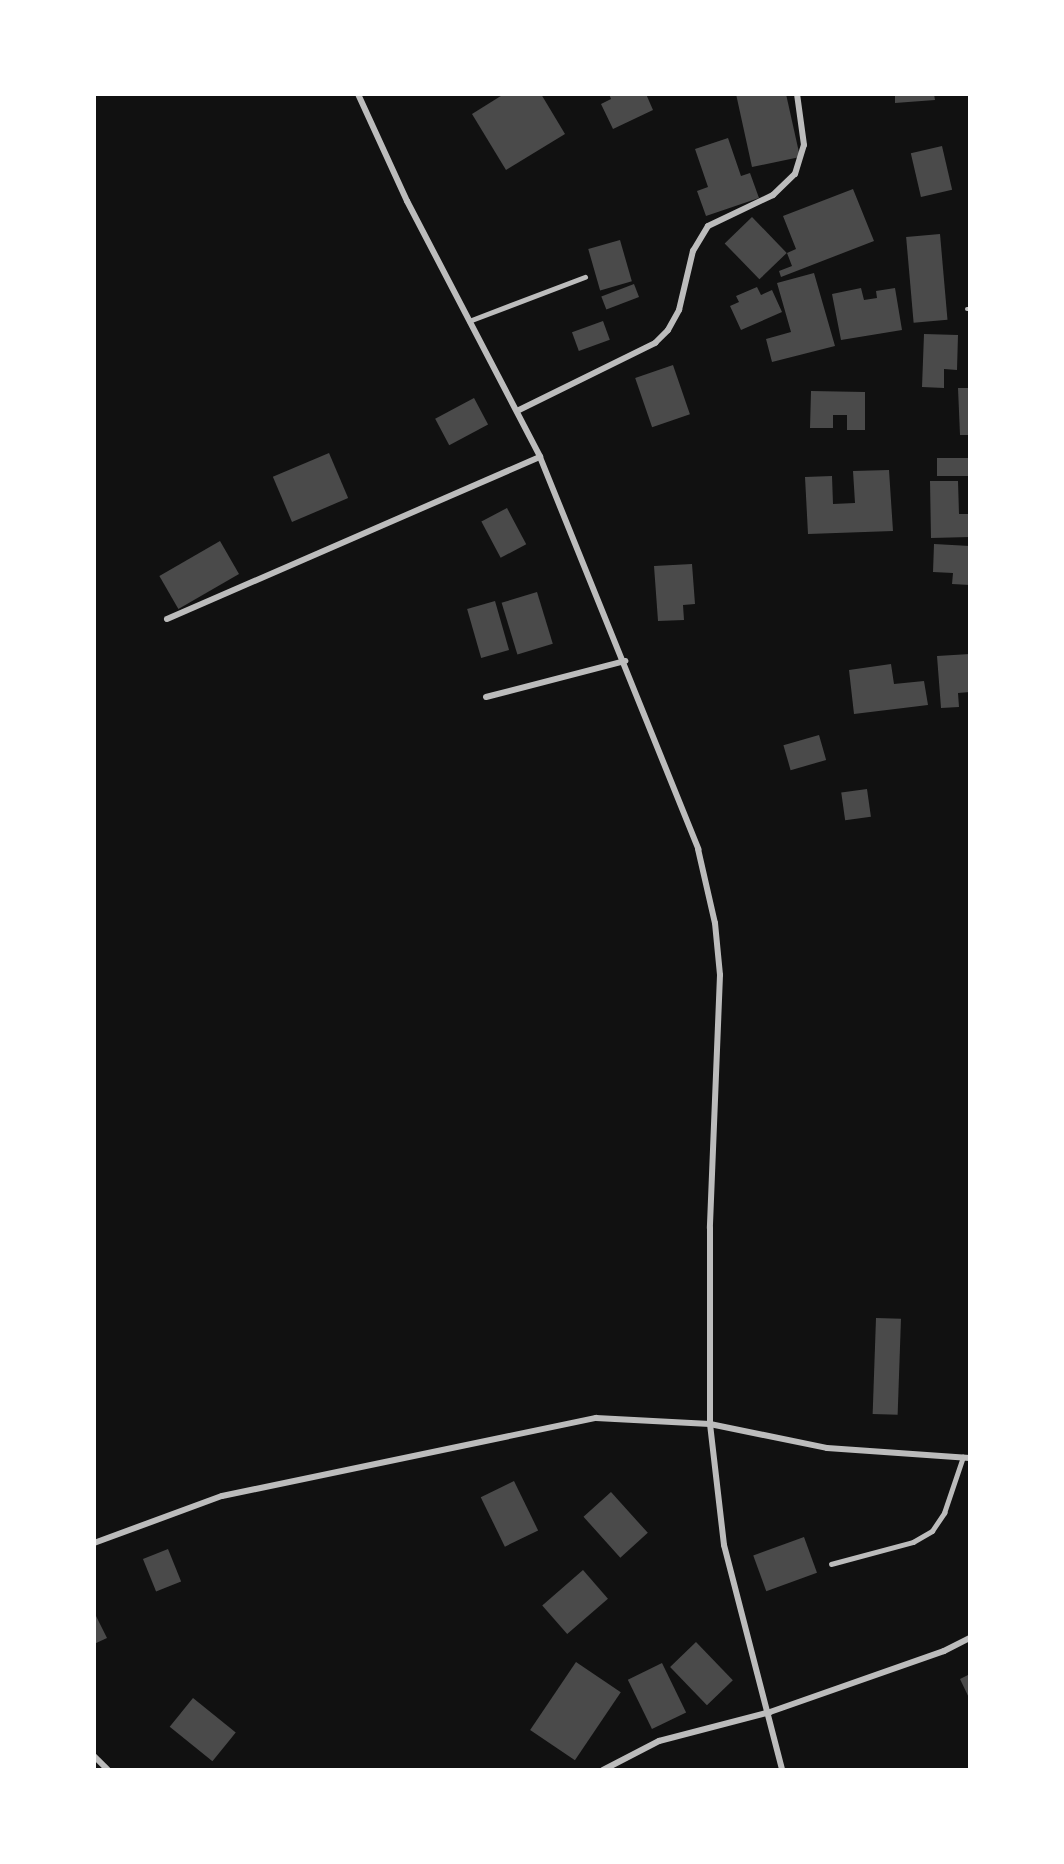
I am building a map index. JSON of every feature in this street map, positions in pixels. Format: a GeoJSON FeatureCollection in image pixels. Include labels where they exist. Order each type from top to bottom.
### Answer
{"type":"FeatureCollection","features":[{"type":"Feature","properties":{"kind":"street"},"geometry":{"type":"LineString","coordinates":[[358,94],[469,321],[519,410],[625,661],[698,849],[716,923],[719,1060],[710,1228],[710,1424],[724,1545],[770,1712],[782,1770]]}},
{"type":"Feature","properties":{"kind":"street"},"geometry":{"type":"LineString","coordinates":[[519,410],[655,343],[668,330],[679,310],[693,251],[708,226],[773,195],[795,174],[804,145],[797,94]]}},
{"type":"Feature","properties":{"kind":"street"},"geometry":{"type":"LineString","coordinates":[[167,619],[540,457]]}},
{"type":"Feature","properties":{"kind":"street"},"geometry":{"type":"LineString","coordinates":[[486,697],[625,661]]}},
{"type":"Feature","properties":{"kind":"street"},"geometry":{"type":"LineString","coordinates":[[94,1543],[222,1496],[596,1418],[710,1424],[827,1448],[966,1457]]}},
{"type":"Feature","properties":{"kind":"street"},"geometry":{"type":"LineString","coordinates":[[603,1770],[659,1741],[770,1712],[944,1651],[969,1638]]}},
{"type":"Feature","properties":{"kind":"street"},"geometry":{"type":"LineString","coordinates":[[94,1756],[108,1770]]}},
{"type":"Feature","properties":{"kind":"lane"},"geometry":{"type":"LineString","coordinates":[[469,321],[585,277]]}},
{"type":"Feature","properties":{"kind":"lane"},"geometry":{"type":"LineString","coordinates":[[831,1564],[913,1542],[932,1531],[944,1513],[966,1457]]}},
{"type":"Feature","properties":{"kind":"building"},"geometry":{"type":"Polygon","coordinates":[[[504,94],[541,94],[565,134],[506,170],[472,114],[504,94]]]}},
{"type":"Feature","properties":{"kind":"building"},"geometry":{"type":"Polygon","coordinates":[[[609,94],[646,94],[653,110],[613,129],[601,104],[611,99],[609,94]]]}},
{"type":"Feature","properties":{"kind":"building"},"geometry":{"type":"Polygon","coordinates":[[[736,94],[786,94],[800,157],[752,167],[736,94]]]}},
{"type":"Feature","properties":{"kind":"building"},"geometry":{"type":"Polygon","coordinates":[[[895,94],[934,94],[935,100],[895,103],[895,94]]]}},
{"type":"Feature","properties":{"kind":"building"},"geometry":{"type":"Polygon","coordinates":[[[728,138],[741,176],[750,173],[759,198],[706,216],[697,191],[708,187],[695,149],[728,138]]]}},
{"type":"Feature","properties":{"kind":"building"},"geometry":{"type":"Polygon","coordinates":[[[942,146],[952,190],[921,197],[911,153],[942,146]]]}},
{"type":"Feature","properties":{"kind":"building"},"geometry":{"type":"Polygon","coordinates":[[[853,189],[874,241],[781,277],[779,271],[792,266],[787,253],[796,249],[783,216],[853,189]]]}},
{"type":"Feature","properties":{"kind":"building"},"geometry":{"type":"Polygon","coordinates":[[[752,217],[787,253],[759,279],[725,243],[752,217]]]}},
{"type":"Feature","properties":{"kind":"building"},"geometry":{"type":"Polygon","coordinates":[[[940,234],[947,320],[914,323],[906,237],[940,234]]]}},
{"type":"Feature","properties":{"kind":"building"},"geometry":{"type":"Polygon","coordinates":[[[620,240],[632,281],[600,290],[588,249],[620,240]]]}},
{"type":"Feature","properties":{"kind":"building"},"geometry":{"type":"Polygon","coordinates":[[[814,273],[835,346],[772,362],[766,339],[791,332],[777,283],[814,273]]]}},
{"type":"Feature","properties":{"kind":"building"},"geometry":{"type":"Polygon","coordinates":[[[634,284],[639,297],[606,310],[601,297],[634,284]]]}},
{"type":"Feature","properties":{"kind":"building"},"geometry":{"type":"Polygon","coordinates":[[[757,287],[761,295],[772,290],[782,312],[741,330],[730,306],[739,302],[736,296],[757,287]]]}},
{"type":"Feature","properties":{"kind":"building"},"geometry":{"type":"Polygon","coordinates":[[[861,288],[864,300],[877,298],[876,291],[895,288],[902,330],[841,340],[832,294],[861,288]]]}},
{"type":"Feature","properties":{"kind":"building"},"geometry":{"type":"Polygon","coordinates":[[[603,321],[610,340],[579,351],[572,332],[603,321]]]}},
{"type":"Feature","properties":{"kind":"building"},"geometry":{"type":"Polygon","coordinates":[[[924,334],[958,335],[957,370],[944,369],[944,388],[922,387],[924,334]]]}},
{"type":"Feature","properties":{"kind":"building"},"geometry":{"type":"Polygon","coordinates":[[[673,365],[690,414],[652,427],[635,378],[673,365]]]}},
{"type":"Feature","properties":{"kind":"building"},"geometry":{"type":"Polygon","coordinates":[[[958,388],[970,388],[970,435],[960,435],[958,388]]]}},
{"type":"Feature","properties":{"kind":"building"},"geometry":{"type":"Polygon","coordinates":[[[811,391],[865,392],[865,430],[847,430],[847,415],[833,415],[833,428],[810,428],[811,391]]]}},
{"type":"Feature","properties":{"kind":"building"},"geometry":{"type":"Polygon","coordinates":[[[474,398],[488,424],[449,445],[435,419],[474,398]]]}},
{"type":"Feature","properties":{"kind":"building"},"geometry":{"type":"Polygon","coordinates":[[[329,453],[348,498],[292,522],[273,477],[329,453]]]}},
{"type":"Feature","properties":{"kind":"building"},"geometry":{"type":"Polygon","coordinates":[[[937,458],[970,458],[970,476],[937,476],[937,458]]]}},
{"type":"Feature","properties":{"kind":"building"},"geometry":{"type":"Polygon","coordinates":[[[889,470],[893,531],[808,534],[805,477],[832,476],[833,504],[855,503],[853,471],[889,470]]]}},
{"type":"Feature","properties":{"kind":"building"},"geometry":{"type":"Polygon","coordinates":[[[930,481],[958,481],[959,514],[970,514],[970,537],[931,538],[930,481]]]}},
{"type":"Feature","properties":{"kind":"building"},"geometry":{"type":"Polygon","coordinates":[[[507,508],[526,544],[501,558],[481,522],[507,508]]]}},
{"type":"Feature","properties":{"kind":"building"},"geometry":{"type":"Polygon","coordinates":[[[220,541],[239,574],[178,609],[159,576],[220,541]]]}},
{"type":"Feature","properties":{"kind":"building"},"geometry":{"type":"Polygon","coordinates":[[[934,544],[970,546],[970,585],[952,584],[953,573],[933,572],[934,544]]]}},
{"type":"Feature","properties":{"kind":"building"},"geometry":{"type":"Polygon","coordinates":[[[692,564],[695,604],[683,605],[684,620],[658,621],[654,566],[692,564]]]}},
{"type":"Feature","properties":{"kind":"building"},"geometry":{"type":"Polygon","coordinates":[[[537,592],[553,644],[517,654],[502,603],[537,592]]]}},
{"type":"Feature","properties":{"kind":"building"},"geometry":{"type":"Polygon","coordinates":[[[495,601],[509,650],[481,658],[467,609],[495,601]]]}},
{"type":"Feature","properties":{"kind":"building"},"geometry":{"type":"Polygon","coordinates":[[[970,654],[970,692],[958,693],[959,707],[941,708],[937,656],[970,654]]]}},
{"type":"Feature","properties":{"kind":"building"},"geometry":{"type":"Polygon","coordinates":[[[891,664],[894,684],[924,681],[928,705],[854,714],[849,670],[891,664]]]}},
{"type":"Feature","properties":{"kind":"building"},"geometry":{"type":"Polygon","coordinates":[[[819,735],[826,760],[791,770],[783,745],[819,735]]]}},
{"type":"Feature","properties":{"kind":"building"},"geometry":{"type":"Polygon","coordinates":[[[867,789],[871,817],[845,820],[841,793],[867,789]]]}},
{"type":"Feature","properties":{"kind":"building"},"geometry":{"type":"Polygon","coordinates":[[[876,1318],[901,1319],[898,1415],[873,1414],[876,1318]]]}},
{"type":"Feature","properties":{"kind":"building"},"geometry":{"type":"Polygon","coordinates":[[[514,1481],[538,1530],[505,1547],[481,1497],[514,1481]]]}},
{"type":"Feature","properties":{"kind":"building"},"geometry":{"type":"Polygon","coordinates":[[[611,1492],[648,1533],[620,1558],[584,1517],[611,1492]]]}},
{"type":"Feature","properties":{"kind":"building"},"geometry":{"type":"Polygon","coordinates":[[[804,1537],[817,1573],[766,1591],[753,1555],[804,1537]]]}},
{"type":"Feature","properties":{"kind":"building"},"geometry":{"type":"Polygon","coordinates":[[[168,1549],[181,1581],[156,1592],[143,1559],[168,1549]]]}},
{"type":"Feature","properties":{"kind":"building"},"geometry":{"type":"Polygon","coordinates":[[[583,1570],[608,1599],[567,1634],[542,1605],[583,1570]]]}},
{"type":"Feature","properties":{"kind":"building"},"geometry":{"type":"Polygon","coordinates":[[[94,1612],[107,1638],[94,1644],[94,1612]]]}},
{"type":"Feature","properties":{"kind":"building"},"geometry":{"type":"Polygon","coordinates":[[[696,1642],[733,1680],[707,1705],[670,1667],[696,1642]]]}},
{"type":"Feature","properties":{"kind":"building"},"geometry":{"type":"Polygon","coordinates":[[[576,1662],[621,1692],[575,1760],[530,1730],[576,1662]]]}},
{"type":"Feature","properties":{"kind":"building"},"geometry":{"type":"Polygon","coordinates":[[[662,1663],[686,1712],[652,1729],[628,1680],[662,1663]]]}},
{"type":"Feature","properties":{"kind":"building"},"geometry":{"type":"Polygon","coordinates":[[[970,1674],[970,1700],[960,1679],[970,1674]]]}},
{"type":"Feature","properties":{"kind":"building"},"geometry":{"type":"Polygon","coordinates":[[[193,1698],[236,1733],[212,1761],[170,1727],[193,1698]]]}}]}
